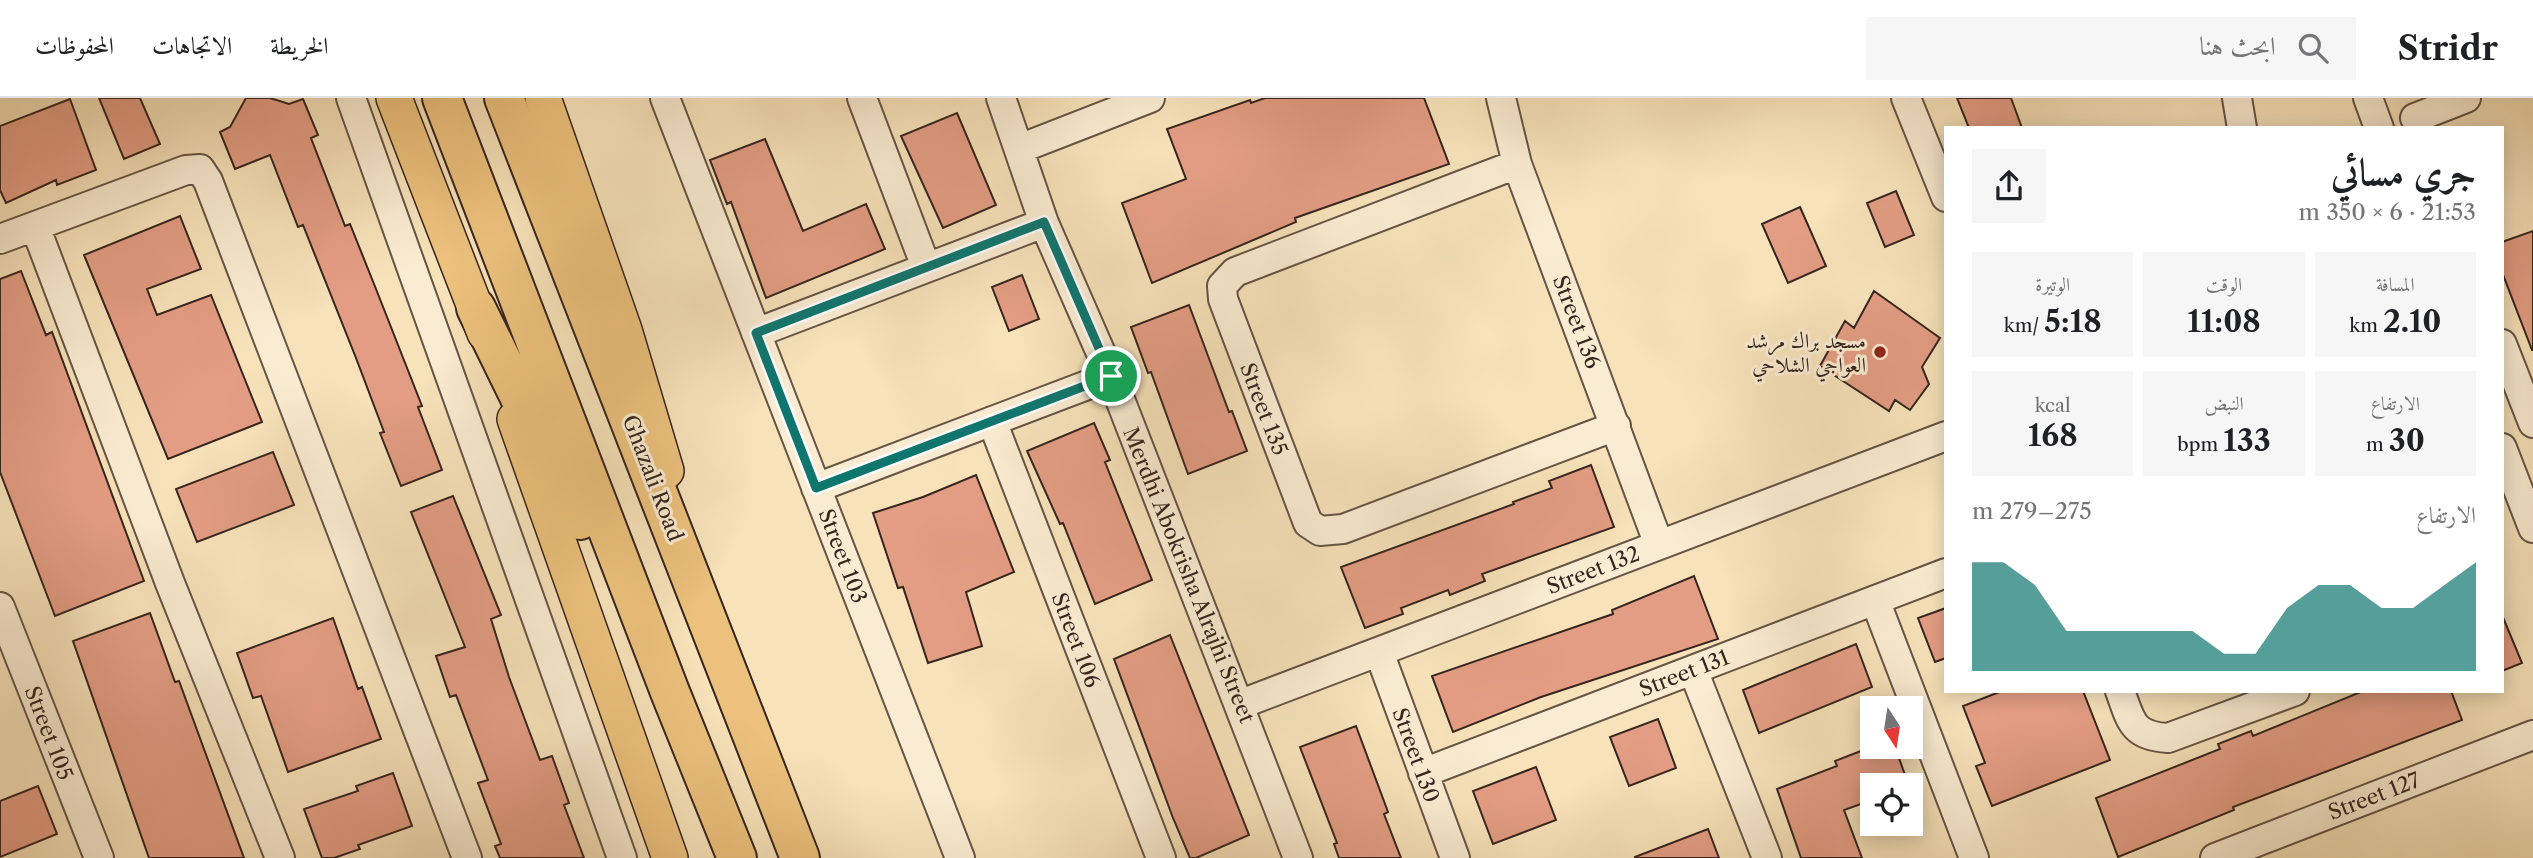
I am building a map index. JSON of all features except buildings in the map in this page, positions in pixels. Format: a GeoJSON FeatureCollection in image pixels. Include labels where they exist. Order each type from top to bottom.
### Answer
{"type":"FeatureCollection","features":[{"type":"Feature","properties":{"kind":"highway"},"geometry":{"type":"LineString","coordinates":[[442,98],[670,692],[737,858]]}},
{"type":"Feature","properties":{"kind":"highway","name":"Ghazali Road"},"geometry":{"type":"LineString","coordinates":[[504,98],[800,858]]}},
{"type":"Feature","properties":{"kind":"highway"},"geometry":{"type":"LineString","coordinates":[[476,308],[581,523],[670,692]]}},
{"type":"Feature","properties":{"kind":"main road"},"geometry":{"type":"LineString","coordinates":[[394,98],[476,308],[670,858]]}},
{"type":"Feature","properties":{"kind":"main road"},"geometry":{"type":"LineString","coordinates":[[543,98],[624,330],[726,665]]}},
{"type":"Feature","properties":{"kind":"street"},"geometry":{"type":"LineString","coordinates":[[351,98],[622,858]]}},
{"type":"Feature","properties":{"kind":"street","name":"Street 103"},"geometry":{"type":"LineString","coordinates":[[665,98],[960,858]]}},
{"type":"Feature","properties":{"kind":"street"},"geometry":{"type":"LineString","coordinates":[[862,98],[926,268]]}},
{"type":"Feature","properties":{"kind":"street","name":"Merdhi Abokrisha Alrajhi Street"},"geometry":{"type":"LineString","coordinates":[[1001,98],[1044,222],[1111,376],[1241,704],[1298,858]]}},
{"type":"Feature","properties":{"kind":"street"},"geometry":{"type":"LineString","coordinates":[[1020,149],[1150,98]]}},
{"type":"Feature","properties":{"kind":"street","name":"Street 136"},"geometry":{"type":"LineString","coordinates":[[1502,98],[1517,164],[1659,545]]}},
{"type":"Feature","properties":{"kind":"street"},"geometry":{"type":"LineString","coordinates":[[1906,98],[1944,192]]}},
{"type":"Feature","properties":{"kind":"street"},"geometry":{"type":"LineString","coordinates":[[2237,98],[2242,126]]}},
{"type":"Feature","properties":{"kind":"street"},"geometry":{"type":"LineString","coordinates":[[2368,98],[2378,126]]}},
{"type":"Feature","properties":{"kind":"street"},"geometry":{"type":"LineString","coordinates":[[2414,115],[2466,98]]}},
{"type":"Feature","properties":{"kind":"street","name":"Street 135"},"geometry":{"type":"LineString","coordinates":[[1517,164],[1235,272],[1222,286],[1223,299],[1308,523],[1320,531],[1343,529],[1616,426]]}},
{"type":"Feature","properties":{"kind":"street"},"geometry":{"type":"LineString","coordinates":[[0,239],[186,170],[200,169],[208,181],[338,512],[467,858]]}},
{"type":"Feature","properties":{"kind":"street"},"geometry":{"type":"LineString","coordinates":[[756,333],[1044,222]]}},
{"type":"Feature","properties":{"kind":"street"},"geometry":{"type":"LineString","coordinates":[[35,226],[170,583],[281,858]]}},
{"type":"Feature","properties":{"kind":"street"},"geometry":{"type":"LineString","coordinates":[[2504,349],[2533,423]]}},
{"type":"Feature","properties":{"kind":"street"},"geometry":{"type":"LineString","coordinates":[[816,488],[1111,376]]}},
{"type":"Feature","properties":{"kind":"street","name":"Street 106"},"geometry":{"type":"LineString","coordinates":[[992,421],[1161,858]]}},
{"type":"Feature","properties":{"kind":"street","name":"Street 132"},"geometry":{"type":"LineString","coordinates":[[1241,704],[1944,437]]}},
{"type":"Feature","properties":{"kind":"street"},"geometry":{"type":"LineString","coordinates":[[2504,447],[2515,447],[2533,438]]}},
{"type":"Feature","properties":{"kind":"street"},"geometry":{"type":"LineString","coordinates":[[2504,452],[2533,527]]}},
{"type":"Feature","properties":{"kind":"street","name":"Street 131"},"geometry":{"type":"LineString","coordinates":[[1423,774],[1944,574]]}},
{"type":"Feature","properties":{"kind":"street"},"geometry":{"type":"LineString","coordinates":[[1875,600],[1974,858]]}},
{"type":"Feature","properties":{"kind":"street","name":"Street 105"},"geometry":{"type":"LineString","coordinates":[[0,607],[99,858]]}},
{"type":"Feature","properties":{"kind":"street","name":"Street 130"},"geometry":{"type":"LineString","coordinates":[[1379,652],[1455,858]]}},
{"type":"Feature","properties":{"kind":"street"},"geometry":{"type":"LineString","coordinates":[[1693,670],[1767,858]]}},
{"type":"Feature","properties":{"kind":"street"},"geometry":{"type":"LineString","coordinates":[[2121,693],[2133,726],[2148,737],[2168,738],[2290,693]]}},
{"type":"Feature","properties":{"kind":"street","name":"Street 127"},"geometry":{"type":"LineString","coordinates":[[2215,858],[2533,735]]}},
{"type":"Feature","properties":{"kind":"place","name":"مسجد براك مرشد العواجي الشلاحي"},"geometry":{"type":"Point","coordinates":[1880,352]}},
{"type":"Feature","properties":{"kind":"route"},"geometry":{"type":"LineString","coordinates":[[1044,222],[1111,376],[816,488],[756,333],[1044,222]]}}]}
